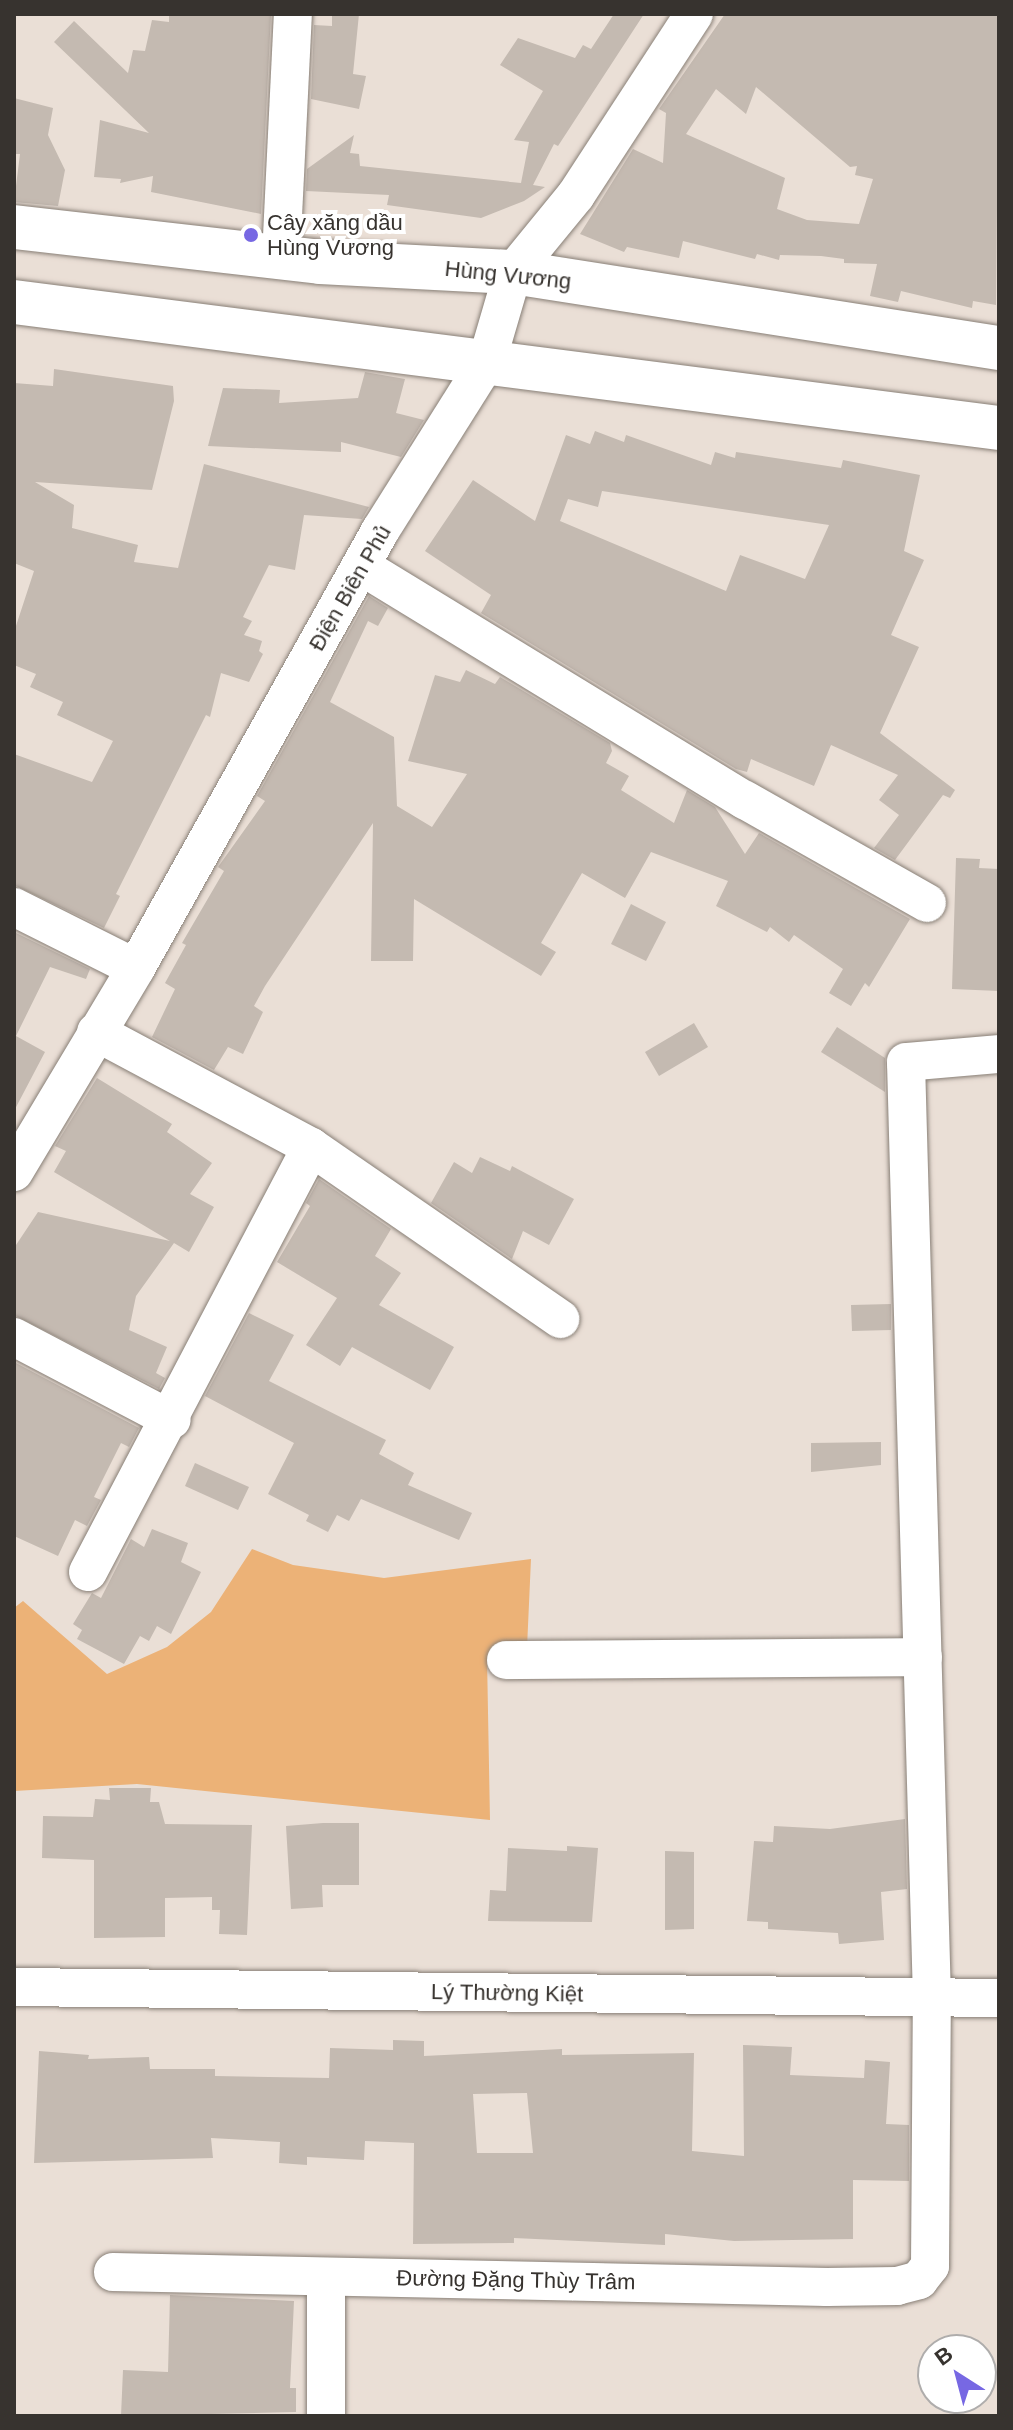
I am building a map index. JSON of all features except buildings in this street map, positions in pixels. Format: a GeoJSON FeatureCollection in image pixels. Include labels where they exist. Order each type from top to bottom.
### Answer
{"type":"FeatureCollection","features":[{"type":"Feature","properties":{"kind":"main road","name":"Hùng Vương"},"geometry":{"type":"LineString","coordinates":[[14,227],[281,257],[513,272],[999,348]]}},
{"type":"Feature","properties":{"kind":"main road"},"geometry":{"type":"LineString","coordinates":[[14,302],[999,428]]}},
{"type":"Feature","properties":{"kind":"street"},"geometry":{"type":"LineString","coordinates":[[281,257],[293,14]]}},
{"type":"Feature","properties":{"kind":"street","name":"Điện Biên Phủ"},"geometry":{"type":"LineString","coordinates":[[14,1172],[136,968],[361,566],[487,361],[513,272],[576,195],[694,14]]}},
{"type":"Feature","properties":{"kind":"street"},"geometry":{"type":"LineString","coordinates":[[361,566],[745,800],[927,903]]}},
{"type":"Feature","properties":{"kind":"street"},"geometry":{"type":"LineString","coordinates":[[14,907],[136,968]]}},
{"type":"Feature","properties":{"kind":"street"},"geometry":{"type":"LineString","coordinates":[[96,1032],[311,1147],[560,1319]]}},
{"type":"Feature","properties":{"kind":"street"},"geometry":{"type":"LineString","coordinates":[[932,1999],[906,1062],[999,1054]]}},
{"type":"Feature","properties":{"kind":"street"},"geometry":{"type":"LineString","coordinates":[[88,1572],[172,1420],[311,1147]]}},
{"type":"Feature","properties":{"kind":"street"},"geometry":{"type":"LineString","coordinates":[[14,1337],[172,1420]]}},
{"type":"Feature","properties":{"kind":"street"},"geometry":{"type":"LineString","coordinates":[[506,1660],[923,1657]]}},
{"type":"Feature","properties":{"kind":"street","name":"Lý Thường Kiệt"},"geometry":{"type":"LineString","coordinates":[[14,1987],[999,1998]]}},
{"type":"Feature","properties":{"kind":"street","name":"Đường Đặng Thùy Trâm"},"geometry":{"type":"LineString","coordinates":[[113,2272],[827,2287],[897,2286],[919,2280],[930,2266],[932,1999]]}},
{"type":"Feature","properties":{"kind":"street"},"geometry":{"type":"LineString","coordinates":[[326,2277],[326,2416]]}},
{"type":"Feature","properties":{"kind":"shaded area"},"geometry":{"type":"Polygon","coordinates":[[[252,1549],[293,1565],[384,1578],[531,1559],[527,1648],[487,1657],[490,1820],[137,1784],[14,1791],[14,1608],[23,1601],[107,1674],[167,1647],[211,1612],[252,1549]]]}},
{"type":"Feature","properties":{"kind":"place","name":"Cây xăng dầu Hùng Vương"},"geometry":{"type":"Point","coordinates":[251,235]}}]}
